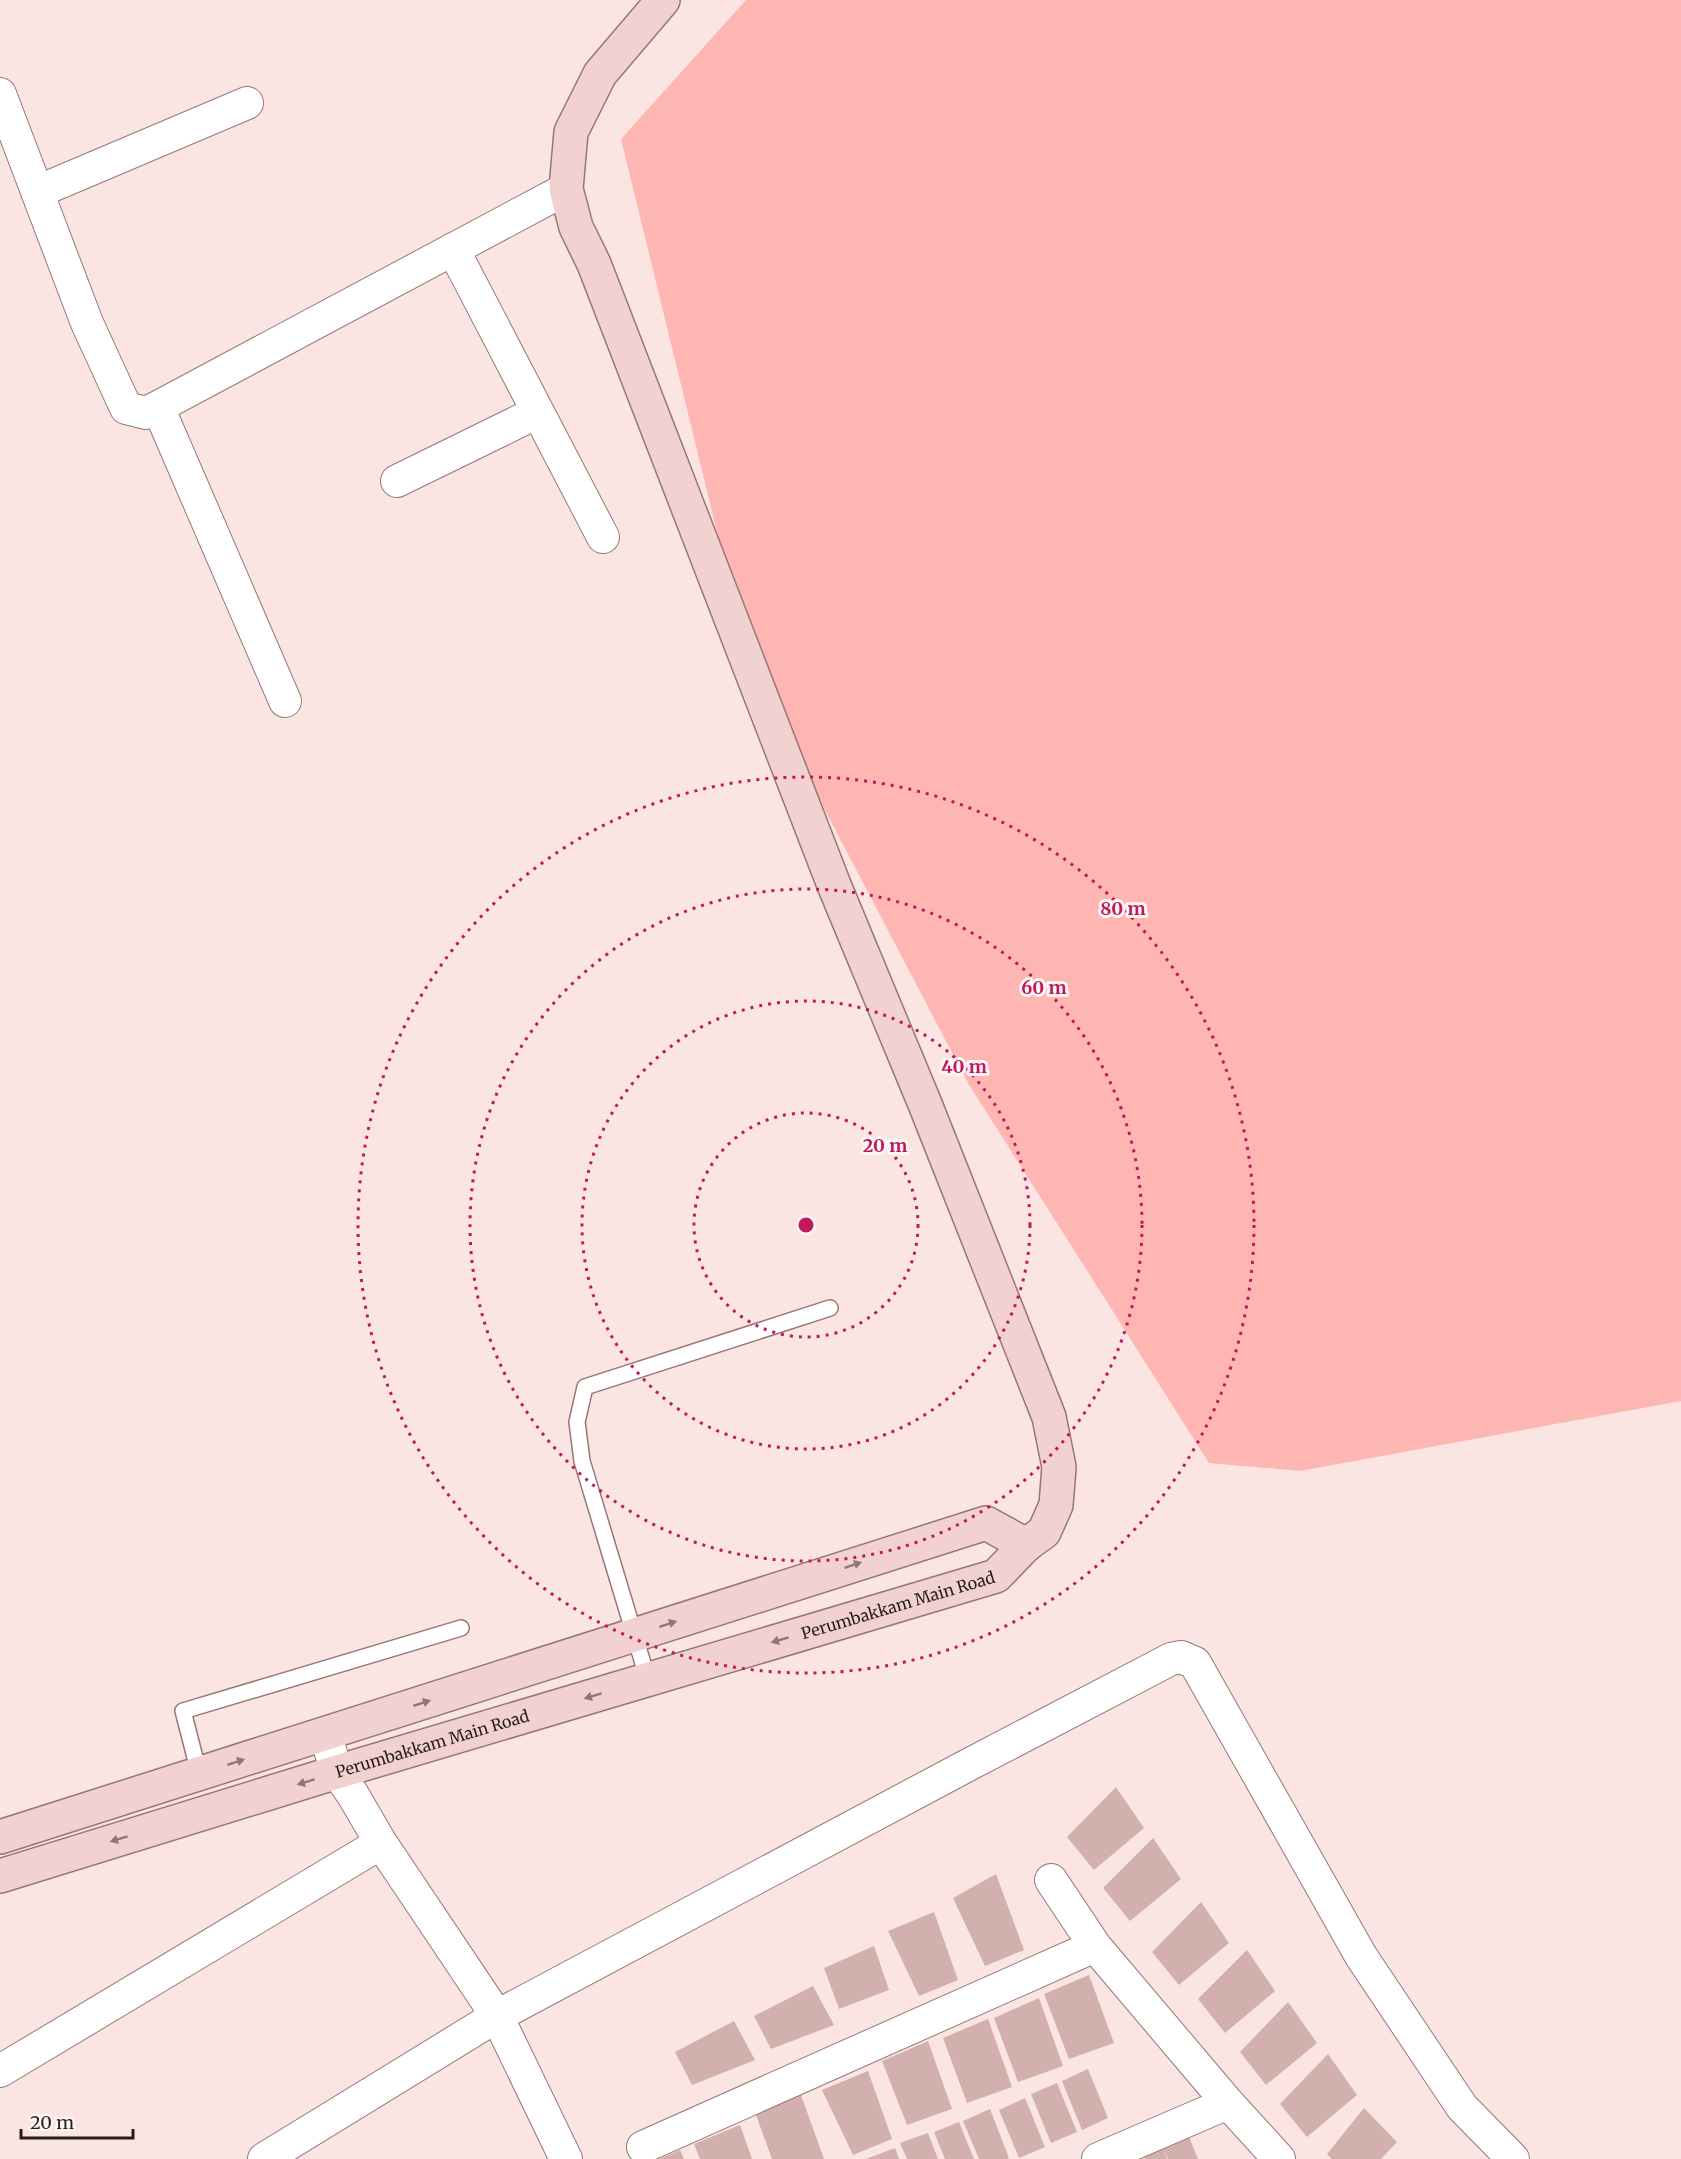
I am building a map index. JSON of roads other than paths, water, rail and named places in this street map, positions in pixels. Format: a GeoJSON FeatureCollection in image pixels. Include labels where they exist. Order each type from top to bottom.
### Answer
{"type":"FeatureCollection","features":[{"type":"Feature","properties":{"kind":"street","name":"Perumbakkam Main Road"},"geometry":{"type":"LineString","coordinates":[[0,1876],[337,1772],[996,1575],[1026,1545],[1044,1532],[1056,1505],[1059,1467],[1049,1417],[925,1104],[834,885],[594,264],[576,227],[566,189],[571,132],[600,74],[663,0]]}},
{"type":"Feature","properties":{"kind":"street"},"geometry":{"type":"LineString","coordinates":[[0,94],[87,323],[126,408],[146,413],[566,189]]}},
{"type":"Feature","properties":{"kind":"street"},"geometry":{"type":"LineString","coordinates":[[37,192],[247,103]]}},
{"type":"Feature","properties":{"kind":"street"},"geometry":{"type":"LineString","coordinates":[[453,249],[603,537]]}},
{"type":"Feature","properties":{"kind":"street"},"geometry":{"type":"LineString","coordinates":[[158,407],[285,701]]}},
{"type":"Feature","properties":{"kind":"street"},"geometry":{"type":"LineString","coordinates":[[397,481],[538,412]]}},
{"type":"Feature","properties":{"kind":"street"},"geometry":{"type":"LineString","coordinates":[[0,1837],[986,1523],[1026,1545]]}},
{"type":"Feature","properties":{"kind":"street"},"geometry":{"type":"LineString","coordinates":[[264,2159],[497,2016],[969,1764],[1171,1659],[1181,1657],[1195,1663],[1361,1956],[1462,2107],[1513,2159]]}},
{"type":"Feature","properties":{"kind":"street"},"geometry":{"type":"LineString","coordinates":[[324,1734],[337,1772],[381,1843],[497,2016],[566,2159]]}},
{"type":"Feature","properties":{"kind":"street"},"geometry":{"type":"LineString","coordinates":[[0,2072],[381,1843]]}},
{"type":"Feature","properties":{"kind":"street"},"geometry":{"type":"LineString","coordinates":[[1052,1880],[1095,1946],[1228,2103],[1279,2159]]}},
{"type":"Feature","properties":{"kind":"street"},"geometry":{"type":"LineString","coordinates":[[643,2147],[1095,1946]]}},
{"type":"Feature","properties":{"kind":"street"},"geometry":{"type":"LineString","coordinates":[[1098,2159],[1228,2103]]}},
{"type":"Feature","properties":{"kind":"lane"},"geometry":{"type":"LineString","coordinates":[[648,1680],[582,1461],[577,1422],[585,1386],[830,1308]]}},
{"type":"Feature","properties":{"kind":"lane"},"geometry":{"type":"LineString","coordinates":[[199,1773],[183,1712],[461,1628]]}}]}
